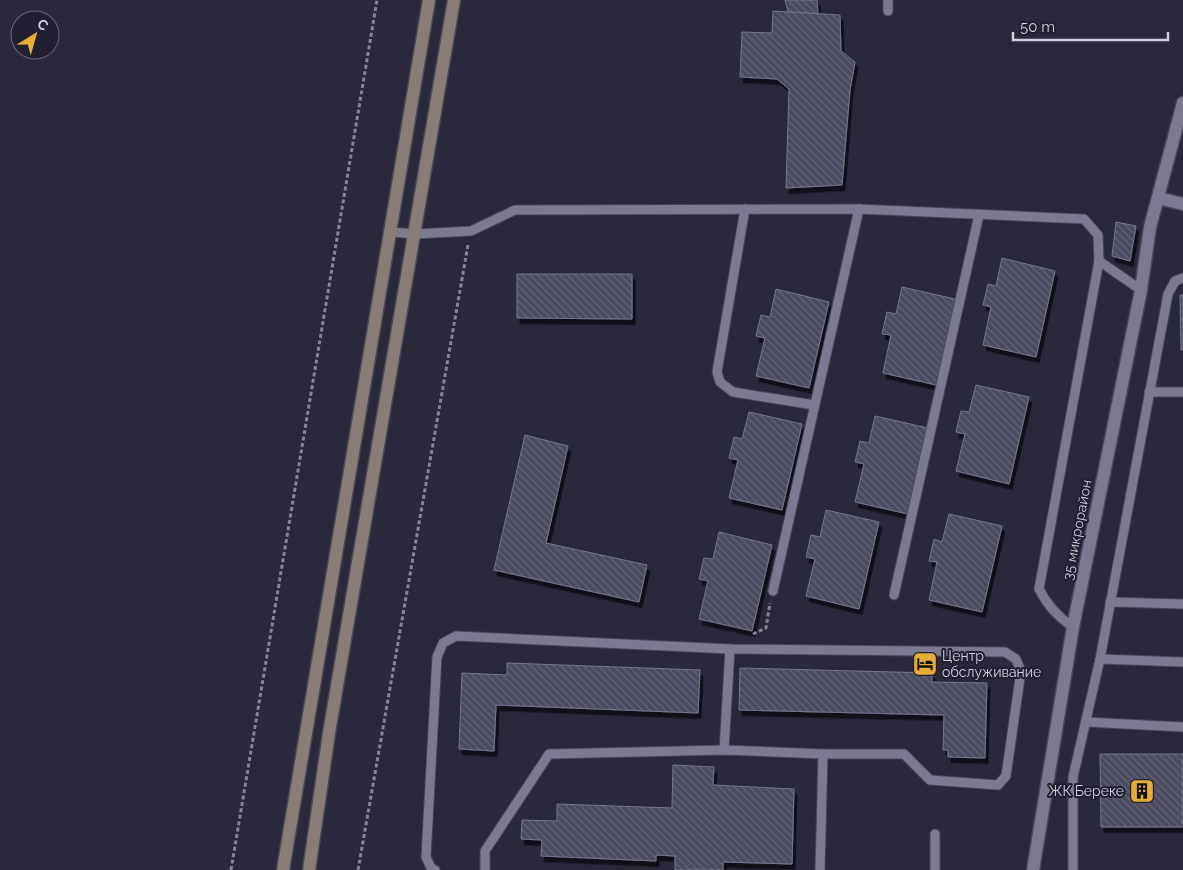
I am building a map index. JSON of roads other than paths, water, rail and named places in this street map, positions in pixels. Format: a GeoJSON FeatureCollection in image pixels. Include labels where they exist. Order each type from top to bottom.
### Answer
{"type":"FeatureCollection","features":[{"type":"Feature","properties":{"kind":"main road"},"geometry":{"type":"LineString","coordinates":[[283,870],[429,0]]}},
{"type":"Feature","properties":{"kind":"main road"},"geometry":{"type":"LineString","coordinates":[[309,870],[329,733],[454,0]]}},
{"type":"Feature","properties":{"kind":"street","name":"35 микрорайон"},"geometry":{"type":"LineString","coordinates":[[1033,870],[1072,627],[1141,290],[1150,227],[1183,103]]}},
{"type":"Feature","properties":{"kind":"street"},"geometry":{"type":"LineString","coordinates":[[1158,198],[1183,204]]}},
{"type":"Feature","properties":{"kind":"lane"},"geometry":{"type":"LineString","coordinates":[[888,0],[888,11]]}},
{"type":"Feature","properties":{"kind":"lane"},"geometry":{"type":"LineString","coordinates":[[745,209],[716,372],[720,382],[733,392],[814,405]]}},
{"type":"Feature","properties":{"kind":"lane"},"geometry":{"type":"LineString","coordinates":[[391,232],[415,234],[471,231],[515,210],[859,209],[1084,219],[1098,235],[1098,262],[1039,589],[1051,608],[1072,627]]}},
{"type":"Feature","properties":{"kind":"lane"},"geometry":{"type":"LineString","coordinates":[[773,590],[859,209]]}},
{"type":"Feature","properties":{"kind":"lane"},"geometry":{"type":"LineString","coordinates":[[894,595],[979,215]]}},
{"type":"Feature","properties":{"kind":"lane"},"geometry":{"type":"LineString","coordinates":[[1098,262],[1141,290]]}},
{"type":"Feature","properties":{"kind":"lane"},"geometry":{"type":"LineString","coordinates":[[1073,870],[1073,776],[1100,659],[1168,294],[1175,281],[1183,278]]}},
{"type":"Feature","properties":{"kind":"lane"},"geometry":{"type":"LineString","coordinates":[[1149,392],[1183,392]]}},
{"type":"Feature","properties":{"kind":"lane"},"geometry":{"type":"LineString","coordinates":[[1110,602],[1183,604]]}},
{"type":"Feature","properties":{"kind":"lane"},"geometry":{"type":"LineString","coordinates":[[435,870],[431,868],[426,857],[437,658],[443,643],[456,636],[730,649],[1005,652],[1016,659],[1021,671],[1006,776],[998,785],[930,780],[904,754],[823,754],[724,750],[549,754],[485,851],[485,870]]}},
{"type":"Feature","properties":{"kind":"lane"},"geometry":{"type":"LineString","coordinates":[[724,750],[730,649]]}},
{"type":"Feature","properties":{"kind":"lane"},"geometry":{"type":"LineString","coordinates":[[1100,659],[1183,662]]}},
{"type":"Feature","properties":{"kind":"lane"},"geometry":{"type":"LineString","coordinates":[[1086,722],[1183,727]]}},
{"type":"Feature","properties":{"kind":"lane"},"geometry":{"type":"LineString","coordinates":[[820,870],[823,754]]}},
{"type":"Feature","properties":{"kind":"lane"},"geometry":{"type":"LineString","coordinates":[[935,834],[935,870]]}},
{"type":"Feature","properties":{"kind":"place","name":"Центр обслуживание"},"geometry":{"type":"Point","coordinates":[925,664]}},
{"type":"Feature","properties":{"kind":"place","name":"ЖК Береке"},"geometry":{"type":"Point","coordinates":[1142,791]}}]}
